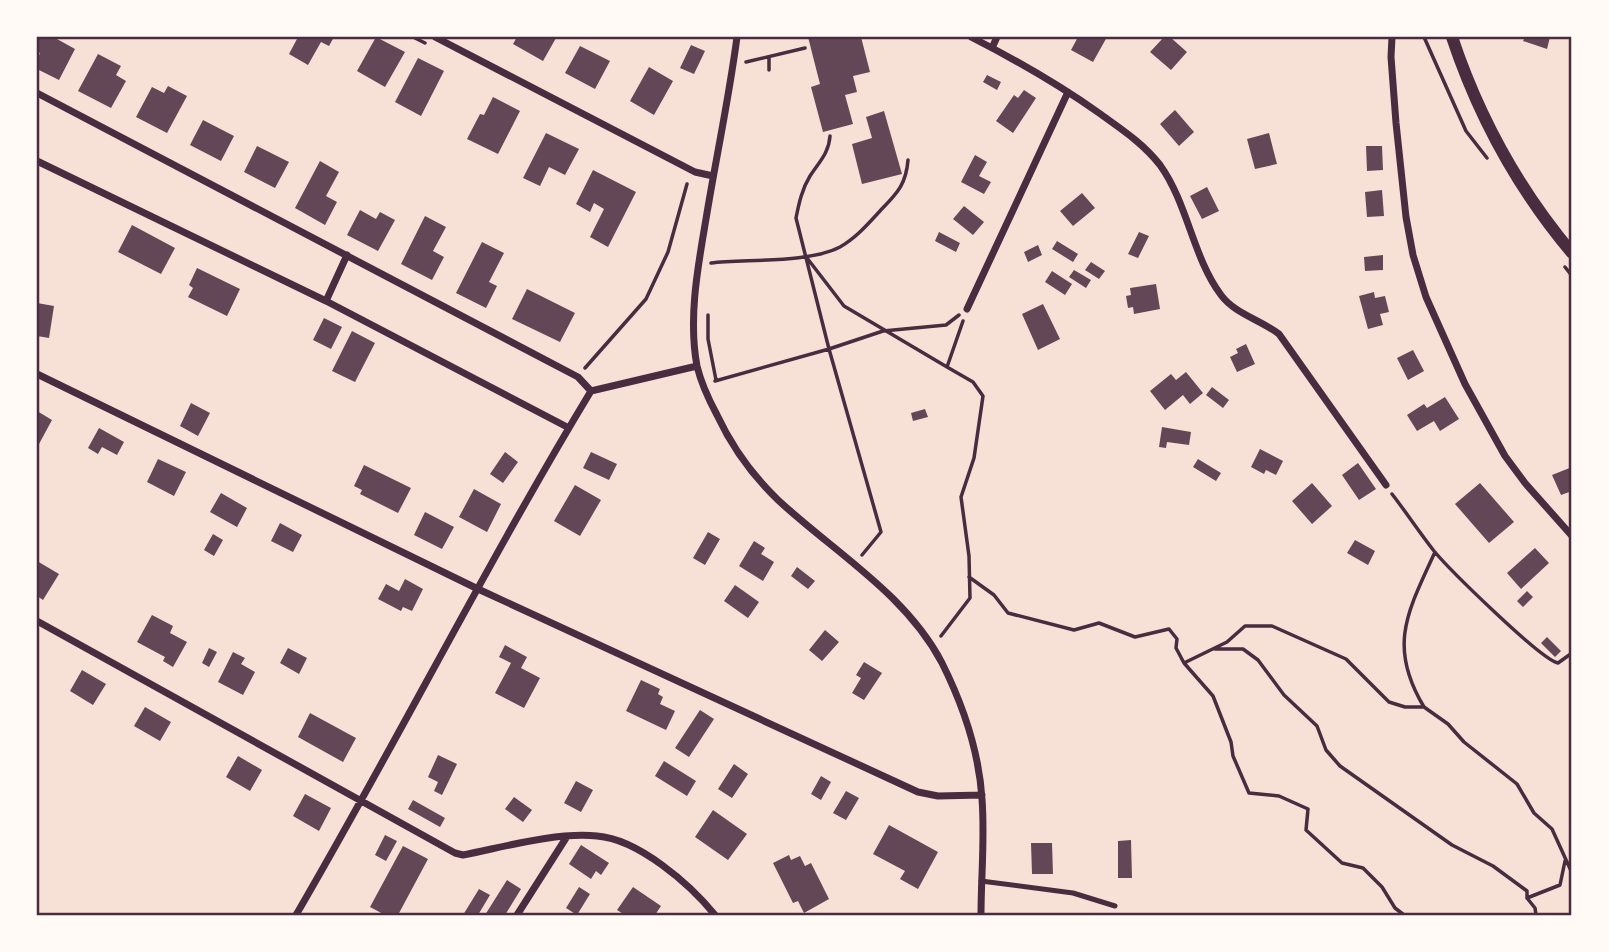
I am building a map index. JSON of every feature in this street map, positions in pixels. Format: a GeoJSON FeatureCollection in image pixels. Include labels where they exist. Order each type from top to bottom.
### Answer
{"type":"FeatureCollection","features":[{"type":"Feature","properties":{"kind":"street"},"geometry":{"type":"LineString","coordinates":[[435,37],[695,172],[713,176]]}},
{"type":"Feature","properties":{"kind":"street"},"geometry":{"type":"LineString","coordinates":[[737,37],[697,266],[694,329],[697,366],[724,430],[740,458],[777,499],[892,598],[920,629],[941,662],[972,739],[982,795],[981,915]]}},
{"type":"Feature","properties":{"kind":"street"},"geometry":{"type":"LineString","coordinates":[[971,37],[1031,68],[1068,92],[1129,134],[1152,156],[1176,195],[1220,294],[1230,304],[1279,334],[1386,485]]}},
{"type":"Feature","properties":{"kind":"street"},"geometry":{"type":"LineString","coordinates":[[992,48],[997,37]]}},
{"type":"Feature","properties":{"kind":"street"},"geometry":{"type":"LineString","coordinates":[[1392,37],[1396,123],[1406,217],[1413,255],[1426,296],[1465,384],[1505,456],[1525,484],[1572,536]]}},
{"type":"Feature","properties":{"kind":"street"},"geometry":{"type":"LineString","coordinates":[[1452,37],[1475,95],[1504,155],[1549,224],[1571,250]]}},
{"type":"Feature","properties":{"kind":"street"},"geometry":{"type":"LineString","coordinates":[[967,309],[1068,92]]}},
{"type":"Feature","properties":{"kind":"street"},"geometry":{"type":"LineString","coordinates":[[37,93],[578,376],[591,391]]}},
{"type":"Feature","properties":{"kind":"street"},"geometry":{"type":"LineString","coordinates":[[37,161],[326,301],[569,428]]}},
{"type":"Feature","properties":{"kind":"street"},"geometry":{"type":"LineString","coordinates":[[326,301],[347,255]]}},
{"type":"Feature","properties":{"kind":"street"},"geometry":{"type":"LineString","coordinates":[[296,915],[363,801],[478,589],[591,391],[697,366]]}},
{"type":"Feature","properties":{"kind":"street"},"geometry":{"type":"LineString","coordinates":[[37,374],[478,589],[918,792],[950,797],[982,795]]}},
{"type":"Feature","properties":{"kind":"street"},"geometry":{"type":"LineString","coordinates":[[37,621],[455,853],[463,855],[566,838],[597,836],[619,841],[638,850],[689,888],[715,915]]}},
{"type":"Feature","properties":{"kind":"street"},"geometry":{"type":"LineString","coordinates":[[517,915],[566,838]]}},
{"type":"Feature","properties":{"kind":"lane"},"geometry":{"type":"LineString","coordinates":[[981,881],[1073,893],[1115,906]]}},
{"type":"Feature","properties":{"kind":"path"},"geometry":{"type":"LineString","coordinates":[[748,53],[746,62],[805,48]]}},
{"type":"Feature","properties":{"kind":"path"},"geometry":{"type":"LineString","coordinates":[[769,57],[769,70]]}},
{"type":"Feature","properties":{"kind":"path"},"geometry":{"type":"LineString","coordinates":[[830,136],[829,149],[809,177],[796,218],[829,349],[881,532],[862,555],[853,548]]}},
{"type":"Feature","properties":{"kind":"path"},"geometry":{"type":"LineString","coordinates":[[708,263],[806,257],[839,248],[858,235],[894,196],[907,178],[908,160]]}},
{"type":"Feature","properties":{"kind":"path"},"geometry":{"type":"LineString","coordinates":[[578,376],[646,299],[668,252],[687,184]]}},
{"type":"Feature","properties":{"kind":"path"},"geometry":{"type":"LineString","coordinates":[[708,274],[710,253]]}},
{"type":"Feature","properties":{"kind":"path"},"geometry":{"type":"LineString","coordinates":[[806,257],[844,306],[973,382],[983,396],[974,458],[961,497],[970,598],[939,638]]}},
{"type":"Feature","properties":{"kind":"path"},"geometry":{"type":"LineString","coordinates":[[703,384],[883,331],[946,326],[967,309]]}},
{"type":"Feature","properties":{"kind":"path"},"geometry":{"type":"LineString","coordinates":[[947,367],[967,309]]}},
{"type":"Feature","properties":{"kind":"path"},"geometry":{"type":"LineString","coordinates":[[708,313],[708,339],[716,381]]}},
{"type":"Feature","properties":{"kind":"path"},"geometry":{"type":"LineString","coordinates":[[1386,485],[1435,552],[1549,661],[1558,663],[1572,653]]}},
{"type":"Feature","properties":{"kind":"path"},"geometry":{"type":"LineString","coordinates":[[1435,552],[1405,625],[1403,643],[1407,673],[1424,707],[1448,724],[1464,742],[1517,785],[1534,813],[1552,829],[1572,873]]}},
{"type":"Feature","properties":{"kind":"path"},"geometry":{"type":"LineString","coordinates":[[969,577],[993,595],[1008,612],[1074,630],[1099,623],[1135,637],[1169,629],[1177,639],[1176,648],[1184,663],[1213,696],[1231,742],[1233,756],[1250,793],[1279,796],[1308,809],[1306,830],[1342,863],[1363,868],[1382,887],[1395,908],[1404,915]]}},
{"type":"Feature","properties":{"kind":"path"},"geometry":{"type":"LineString","coordinates":[[1184,663],[1227,642],[1245,625],[1272,626],[1346,659],[1389,702],[1405,707],[1424,707]]}},
{"type":"Feature","properties":{"kind":"path"},"geometry":{"type":"LineString","coordinates":[[1213,649],[1243,649],[1258,660],[1284,695],[1317,726],[1326,750],[1340,766],[1452,845],[1493,866],[1527,891],[1527,898],[1535,908],[1536,915]]}},
{"type":"Feature","properties":{"kind":"path"},"geometry":{"type":"LineString","coordinates":[[1527,898],[1560,885],[1566,859]]}},
{"type":"Feature","properties":{"kind":"building"},"geometry":{"type":"Polygon","coordinates":[[[39,37],[58,37],[57,39],[75,49],[59,80],[37,69],[39,37]]]}},
{"type":"Feature","properties":{"kind":"building"},"geometry":{"type":"Polygon","coordinates":[[[298,37],[334,37],[329,46],[321,42],[308,65],[289,54],[298,37]]]}},
{"type":"Feature","properties":{"kind":"building"},"geometry":{"type":"Polygon","coordinates":[[[376,37],[405,52],[385,87],[357,71],[376,37]]]}},
{"type":"Feature","properties":{"kind":"building"},"geometry":{"type":"Polygon","coordinates":[[[517,37],[556,38],[543,61],[513,44],[517,37]]]}},
{"type":"Feature","properties":{"kind":"building"},"geometry":{"type":"Polygon","coordinates":[[[808,37],[861,37],[870,72],[853,76],[857,92],[845,95],[853,124],[823,132],[811,87],[820,84],[808,37]]]}},
{"type":"Feature","properties":{"kind":"building"},"geometry":{"type":"Polygon","coordinates":[[[1078,37],[1107,37],[1093,62],[1071,50],[1078,37]]]}},
{"type":"Feature","properties":{"kind":"building"},"geometry":{"type":"Polygon","coordinates":[[[1164,37],[1170,37],[1187,52],[1171,70],[1150,52],[1164,37]]]}},
{"type":"Feature","properties":{"kind":"building"},"geometry":{"type":"Polygon","coordinates":[[[1525,37],[1550,37],[1547,49],[1523,41],[1525,37]]]}},
{"type":"Feature","properties":{"kind":"building"},"geometry":{"type":"Polygon","coordinates":[[[691,45],[705,51],[694,74],[680,68],[691,45]]]}},
{"type":"Feature","properties":{"kind":"building"},"geometry":{"type":"Polygon","coordinates":[[[580,46],[610,61],[595,89],[565,73],[580,46]]]}},
{"type":"Feature","properties":{"kind":"building"},"geometry":{"type":"Polygon","coordinates":[[[98,54],[121,66],[116,75],[126,81],[111,108],[78,91],[98,54]]]}},
{"type":"Feature","properties":{"kind":"building"},"geometry":{"type":"Polygon","coordinates":[[[418,58],[444,71],[421,116],[395,102],[418,58]]]}},
{"type":"Feature","properties":{"kind":"building"},"geometry":{"type":"Polygon","coordinates":[[[649,67],[673,81],[654,115],[630,101],[649,67]]]}},
{"type":"Feature","properties":{"kind":"building"},"geometry":{"type":"Polygon","coordinates":[[[987,75],[1001,82],[997,90],[983,82],[987,75]]]}},
{"type":"Feature","properties":{"kind":"building"},"geometry":{"type":"Polygon","coordinates":[[[168,86],[187,96],[167,133],[136,117],[152,87],[164,93],[168,86]]]}},
{"type":"Feature","properties":{"kind":"building"},"geometry":{"type":"Polygon","coordinates":[[[1024,90],[1036,98],[1013,133],[996,121],[1014,95],[1018,98],[1024,90]]]}},
{"type":"Feature","properties":{"kind":"building"},"geometry":{"type":"Polygon","coordinates":[[[493,97],[520,111],[498,154],[467,139],[480,114],[484,115],[493,97]]]}},
{"type":"Feature","properties":{"kind":"building"},"geometry":{"type":"Polygon","coordinates":[[[1175,110],[1194,132],[1179,146],[1160,124],[1175,110]]]}},
{"type":"Feature","properties":{"kind":"building"},"geometry":{"type":"Polygon","coordinates":[[[884,111],[902,174],[862,184],[852,144],[872,138],[866,117],[884,111]]]}},
{"type":"Feature","properties":{"kind":"building"},"geometry":{"type":"Polygon","coordinates":[[[203,120],[234,136],[221,161],[190,145],[203,120]]]}},
{"type":"Feature","properties":{"kind":"building"},"geometry":{"type":"Polygon","coordinates":[[[546,133],[579,149],[565,175],[549,167],[540,186],[523,178],[546,133]]]}},
{"type":"Feature","properties":{"kind":"building"},"geometry":{"type":"Polygon","coordinates":[[[1269,133],[1277,164],[1255,169],[1247,139],[1269,133]]]}},
{"type":"Feature","properties":{"kind":"building"},"geometry":{"type":"Polygon","coordinates":[[[257,146],[289,162],[275,188],[244,172],[257,146]]]}},
{"type":"Feature","properties":{"kind":"building"},"geometry":{"type":"Polygon","coordinates":[[[1366,146],[1382,146],[1383,170],[1367,171],[1366,146]]]}},
{"type":"Feature","properties":{"kind":"building"},"geometry":{"type":"Polygon","coordinates":[[[975,155],[987,162],[979,176],[991,182],[984,194],[961,182],[975,155]]]}},
{"type":"Feature","properties":{"kind":"building"},"geometry":{"type":"Polygon","coordinates":[[[320,161],[339,172],[326,196],[337,202],[325,225],[295,208],[320,161]]]}},
{"type":"Feature","properties":{"kind":"building"},"geometry":{"type":"Polygon","coordinates":[[[593,170],[636,192],[608,247],[590,237],[604,209],[594,203],[590,212],[576,204],[593,170]]]}},
{"type":"Feature","properties":{"kind":"building"},"geometry":{"type":"Polygon","coordinates":[[[1207,187],[1219,211],[1202,219],[1190,196],[1207,187]]]}},
{"type":"Feature","properties":{"kind":"building"},"geometry":{"type":"Polygon","coordinates":[[[1382,190],[1384,216],[1367,217],[1365,192],[1382,190]]]}},
{"type":"Feature","properties":{"kind":"building"},"geometry":{"type":"Polygon","coordinates":[[[1082,193],[1095,208],[1073,226],[1060,211],[1082,193]]]}},
{"type":"Feature","properties":{"kind":"building"},"geometry":{"type":"Polygon","coordinates":[[[964,206],[984,222],[973,235],[953,219],[964,206]]]}},
{"type":"Feature","properties":{"kind":"building"},"geometry":{"type":"Polygon","coordinates":[[[360,210],[376,219],[380,212],[395,220],[378,251],[347,235],[360,210]]]}},
{"type":"Feature","properties":{"kind":"building"},"geometry":{"type":"Polygon","coordinates":[[[425,216],[446,227],[433,251],[444,257],[432,280],[401,264],[425,216]]]}},
{"type":"Feature","properties":{"kind":"building"},"geometry":{"type":"Polygon","coordinates":[[[132,225],[175,248],[161,274],[118,252],[132,225]]]}},
{"type":"Feature","properties":{"kind":"building"},"geometry":{"type":"Polygon","coordinates":[[[939,232],[960,243],[956,252],[935,241],[939,232]]]}},
{"type":"Feature","properties":{"kind":"building"},"geometry":{"type":"Polygon","coordinates":[[[1139,232],[1149,236],[1138,258],[1128,254],[1139,232]]]}},
{"type":"Feature","properties":{"kind":"building"},"geometry":{"type":"Polygon","coordinates":[[[1057,241],[1078,254],[1073,262],[1052,249],[1057,241]]]}},
{"type":"Feature","properties":{"kind":"building"},"geometry":{"type":"Polygon","coordinates":[[[482,242],[504,253],[489,282],[497,286],[486,308],[456,293],[482,242]]]}},
{"type":"Feature","properties":{"kind":"building"},"geometry":{"type":"Polygon","coordinates":[[[1038,245],[1042,255],[1028,262],[1024,252],[1038,245]]]}},
{"type":"Feature","properties":{"kind":"building"},"geometry":{"type":"Polygon","coordinates":[[[1383,255],[1383,270],[1365,271],[1364,257],[1383,255]]]}},
{"type":"Feature","properties":{"kind":"building"},"geometry":{"type":"Polygon","coordinates":[[[1091,262],[1105,271],[1099,279],[1085,270],[1091,262]]]}},
{"type":"Feature","properties":{"kind":"building"},"geometry":{"type":"Polygon","coordinates":[[[197,268],[240,289],[227,316],[188,297],[193,288],[189,285],[197,268]]]}},
{"type":"Feature","properties":{"kind":"building"},"geometry":{"type":"Polygon","coordinates":[[[1074,270],[1091,280],[1086,288],[1069,277],[1074,270]]]}},
{"type":"Feature","properties":{"kind":"building"},"geometry":{"type":"Polygon","coordinates":[[[1052,271],[1072,284],[1065,295],[1045,282],[1052,271]]]}},
{"type":"Feature","properties":{"kind":"building"},"geometry":{"type":"Polygon","coordinates":[[[1156,284],[1160,309],[1134,314],[1133,307],[1128,308],[1126,296],[1131,295],[1130,288],[1156,284]]]}},
{"type":"Feature","properties":{"kind":"building"},"geometry":{"type":"Polygon","coordinates":[[[527,289],[575,313],[560,342],[512,319],[527,289]]]}},
{"type":"Feature","properties":{"kind":"building"},"geometry":{"type":"Polygon","coordinates":[[[1374,292],[1375,298],[1385,296],[1389,312],[1380,314],[1383,325],[1368,329],[1359,296],[1374,292]]]}},
{"type":"Feature","properties":{"kind":"building"},"geometry":{"type":"Polygon","coordinates":[[[37,303],[54,306],[49,338],[37,336],[37,303]]]}},
{"type":"Feature","properties":{"kind":"building"},"geometry":{"type":"Polygon","coordinates":[[[1043,304],[1060,339],[1038,350],[1022,314],[1043,304]]]}},
{"type":"Feature","properties":{"kind":"building"},"geometry":{"type":"Polygon","coordinates":[[[324,318],[342,327],[331,349],[313,340],[324,318]]]}},
{"type":"Feature","properties":{"kind":"building"},"geometry":{"type":"Polygon","coordinates":[[[352,331],[375,343],[355,382],[332,371],[352,331]]]}},
{"type":"Feature","properties":{"kind":"building"},"geometry":{"type":"Polygon","coordinates":[[[1246,344],[1255,364],[1237,372],[1230,357],[1238,353],[1236,349],[1246,344]]]}},
{"type":"Feature","properties":{"kind":"building"},"geometry":{"type":"Polygon","coordinates":[[[1413,350],[1424,371],[1408,380],[1397,358],[1413,350]]]}},
{"type":"Feature","properties":{"kind":"building"},"geometry":{"type":"Polygon","coordinates":[[[1186,372],[1203,393],[1190,404],[1183,395],[1165,410],[1150,391],[1171,374],[1176,380],[1186,372]]]}},
{"type":"Feature","properties":{"kind":"building"},"geometry":{"type":"Polygon","coordinates":[[[1212,387],[1229,400],[1223,408],[1206,395],[1212,387]]]}},
{"type":"Feature","properties":{"kind":"building"},"geometry":{"type":"Polygon","coordinates":[[[1445,397],[1459,419],[1440,431],[1434,421],[1417,431],[1407,415],[1424,404],[1427,408],[1445,397]]]}},
{"type":"Feature","properties":{"kind":"building"},"geometry":{"type":"Polygon","coordinates":[[[191,403],[210,413],[198,436],[180,426],[191,403]]]}},
{"type":"Feature","properties":{"kind":"building"},"geometry":{"type":"Polygon","coordinates":[[[925,409],[928,417],[913,421],[911,413],[925,409]]]}},
{"type":"Feature","properties":{"kind":"building"},"geometry":{"type":"Polygon","coordinates":[[[37,411],[52,420],[39,444],[37,443],[37,411]]]}},
{"type":"Feature","properties":{"kind":"building"},"geometry":{"type":"Polygon","coordinates":[[[1162,427],[1191,432],[1189,445],[1167,442],[1166,448],[1159,447],[1162,427]]]}},
{"type":"Feature","properties":{"kind":"building"},"geometry":{"type":"Polygon","coordinates":[[[99,428],[124,442],[117,455],[102,447],[98,454],[88,448],[99,428]]]}},
{"type":"Feature","properties":{"kind":"building"},"geometry":{"type":"Polygon","coordinates":[[[1260,449],[1283,461],[1276,475],[1266,470],[1264,474],[1251,467],[1260,449]]]}},
{"type":"Feature","properties":{"kind":"building"},"geometry":{"type":"Polygon","coordinates":[[[505,452],[518,462],[503,483],[490,474],[505,452]]]}},
{"type":"Feature","properties":{"kind":"building"},"geometry":{"type":"Polygon","coordinates":[[[591,452],[617,464],[609,480],[583,468],[591,452]]]}},
{"type":"Feature","properties":{"kind":"building"},"geometry":{"type":"Polygon","coordinates":[[[158,459],[186,472],[174,496],[147,482],[158,459]]]}},
{"type":"Feature","properties":{"kind":"building"},"geometry":{"type":"Polygon","coordinates":[[[1198,459],[1221,473],[1216,481],[1193,467],[1198,459]]]}},
{"type":"Feature","properties":{"kind":"building"},"geometry":{"type":"Polygon","coordinates":[[[1358,463],[1376,489],[1359,500],[1342,475],[1358,463]]]}},
{"type":"Feature","properties":{"kind":"building"},"geometry":{"type":"Polygon","coordinates":[[[364,465],[411,488],[398,513],[360,494],[362,490],[354,486],[364,465]]]}},
{"type":"Feature","properties":{"kind":"building"},"geometry":{"type":"Polygon","coordinates":[[[1572,467],[1572,491],[1561,495],[1552,475],[1572,467]]]}},
{"type":"Feature","properties":{"kind":"building"},"geometry":{"type":"Polygon","coordinates":[[[1312,483],[1332,506],[1312,524],[1292,501],[1312,483]]]}},
{"type":"Feature","properties":{"kind":"building"},"geometry":{"type":"Polygon","coordinates":[[[1480,483],[1514,522],[1489,543],[1455,504],[1480,483]]]}},
{"type":"Feature","properties":{"kind":"building"},"geometry":{"type":"Polygon","coordinates":[[[575,485],[601,500],[580,536],[554,521],[575,485]]]}},
{"type":"Feature","properties":{"kind":"building"},"geometry":{"type":"Polygon","coordinates":[[[474,489],[501,504],[487,532],[459,517],[474,489]]]}},
{"type":"Feature","properties":{"kind":"building"},"geometry":{"type":"Polygon","coordinates":[[[221,493],[247,508],[237,527],[210,512],[221,493]]]}},
{"type":"Feature","properties":{"kind":"building"},"geometry":{"type":"Polygon","coordinates":[[[425,512],[454,527],[442,549],[414,535],[425,512]]]}},
{"type":"Feature","properties":{"kind":"building"},"geometry":{"type":"Polygon","coordinates":[[[280,523],[302,535],[293,552],[271,541],[280,523]]]}},
{"type":"Feature","properties":{"kind":"building"},"geometry":{"type":"Polygon","coordinates":[[[708,532],[720,539],[705,565],[693,558],[708,532]]]}},
{"type":"Feature","properties":{"kind":"building"},"geometry":{"type":"Polygon","coordinates":[[[213,534],[223,540],[214,556],[204,550],[213,534]]]}},
{"type":"Feature","properties":{"kind":"building"},"geometry":{"type":"Polygon","coordinates":[[[1355,540],[1375,551],[1368,565],[1347,553],[1355,540]]]}},
{"type":"Feature","properties":{"kind":"building"},"geometry":{"type":"Polygon","coordinates":[[[754,541],[765,548],[761,554],[774,562],[763,581],[739,566],[754,541]]]}},
{"type":"Feature","properties":{"kind":"building"},"geometry":{"type":"Polygon","coordinates":[[[1535,548],[1549,563],[1521,589],[1507,573],[1535,548]]]}},
{"type":"Feature","properties":{"kind":"building"},"geometry":{"type":"Polygon","coordinates":[[[37,561],[59,574],[43,600],[37,596],[37,561]]]}},
{"type":"Feature","properties":{"kind":"building"},"geometry":{"type":"Polygon","coordinates":[[[797,567],[815,581],[808,589],[791,576],[797,567]]]}},
{"type":"Feature","properties":{"kind":"building"},"geometry":{"type":"Polygon","coordinates":[[[405,579],[423,589],[412,611],[403,607],[401,611],[378,599],[386,584],[399,591],[405,579]]]}},
{"type":"Feature","properties":{"kind":"building"},"geometry":{"type":"Polygon","coordinates":[[[735,585],[759,602],[748,618],[724,601],[735,585]]]}},
{"type":"Feature","properties":{"kind":"building"},"geometry":{"type":"Polygon","coordinates":[[[1527,591],[1533,597],[1523,607],[1517,601],[1527,591]]]}},
{"type":"Feature","properties":{"kind":"building"},"geometry":{"type":"Polygon","coordinates":[[[152,615],[173,626],[170,633],[187,642],[173,667],[163,661],[165,657],[137,642],[152,615]]]}},
{"type":"Feature","properties":{"kind":"building"},"geometry":{"type":"Polygon","coordinates":[[[825,630],[839,642],[822,661],[809,650],[825,630]]]}},
{"type":"Feature","properties":{"kind":"building"},"geometry":{"type":"Polygon","coordinates":[[[1547,637],[1561,651],[1555,657],[1541,643],[1547,637]]]}},
{"type":"Feature","properties":{"kind":"building"},"geometry":{"type":"Polygon","coordinates":[[[505,645],[527,657],[521,668],[540,678],[524,708],[495,693],[511,663],[499,657],[505,645]]]}},
{"type":"Feature","properties":{"kind":"building"},"geometry":{"type":"Polygon","coordinates":[[[209,648],[217,652],[209,667],[202,663],[209,648]]]}},
{"type":"Feature","properties":{"kind":"building"},"geometry":{"type":"Polygon","coordinates":[[[288,648],[307,658],[299,674],[280,663],[288,648]]]}},
{"type":"Feature","properties":{"kind":"building"},"geometry":{"type":"Polygon","coordinates":[[[233,652],[245,658],[241,664],[255,672],[243,695],[218,682],[233,652]]]}},
{"type":"Feature","properties":{"kind":"building"},"geometry":{"type":"Polygon","coordinates":[[[864,662],[882,673],[864,700],[852,693],[861,678],[856,675],[864,662]]]}},
{"type":"Feature","properties":{"kind":"building"},"geometry":{"type":"Polygon","coordinates":[[[82,670],[106,684],[93,705],[70,691],[82,670]]]}},
{"type":"Feature","properties":{"kind":"building"},"geometry":{"type":"Polygon","coordinates":[[[641,680],[660,689],[658,694],[663,697],[660,704],[675,711],[666,730],[626,711],[641,680]]]}},
{"type":"Feature","properties":{"kind":"building"},"geometry":{"type":"Polygon","coordinates":[[[145,707],[171,722],[160,741],[134,726],[145,707]]]}},
{"type":"Feature","properties":{"kind":"building"},"geometry":{"type":"Polygon","coordinates":[[[700,710],[714,719],[689,757],[675,748],[700,710]]]}},
{"type":"Feature","properties":{"kind":"building"},"geometry":{"type":"Polygon","coordinates":[[[310,713],[356,738],[343,762],[298,737],[310,713]]]}},
{"type":"Feature","properties":{"kind":"building"},"geometry":{"type":"Polygon","coordinates":[[[438,755],[457,764],[442,795],[434,791],[438,782],[428,777],[438,755]]]}},
{"type":"Feature","properties":{"kind":"building"},"geometry":{"type":"Polygon","coordinates":[[[238,756],[262,770],[250,791],[226,777],[238,756]]]}},
{"type":"Feature","properties":{"kind":"building"},"geometry":{"type":"Polygon","coordinates":[[[664,761],[696,781],[687,796],[655,776],[664,761]]]}},
{"type":"Feature","properties":{"kind":"building"},"geometry":{"type":"Polygon","coordinates":[[[734,764],[748,774],[732,798],[718,789],[734,764]]]}},
{"type":"Feature","properties":{"kind":"building"},"geometry":{"type":"Polygon","coordinates":[[[821,776],[831,782],[821,800],[811,794],[821,776]]]}},
{"type":"Feature","properties":{"kind":"building"},"geometry":{"type":"Polygon","coordinates":[[[576,781],[593,790],[581,812],[564,803],[576,781]]]}},
{"type":"Feature","properties":{"kind":"building"},"geometry":{"type":"Polygon","coordinates":[[[846,791],[859,798],[846,820],[833,813],[846,791]]]}},
{"type":"Feature","properties":{"kind":"building"},"geometry":{"type":"Polygon","coordinates":[[[305,794],[331,808],[319,831],[293,816],[305,794]]]}},
{"type":"Feature","properties":{"kind":"building"},"geometry":{"type":"Polygon","coordinates":[[[514,797],[532,810],[523,822],[505,809],[514,797]]]}},
{"type":"Feature","properties":{"kind":"building"},"geometry":{"type":"Polygon","coordinates":[[[413,800],[445,818],[440,827],[408,809],[413,800]]]}},
{"type":"Feature","properties":{"kind":"building"},"geometry":{"type":"Polygon","coordinates":[[[713,810],[747,834],[728,860],[695,837],[713,810]]]}},
{"type":"Feature","properties":{"kind":"building"},"geometry":{"type":"Polygon","coordinates":[[[889,825],[938,852],[918,889],[900,879],[905,871],[873,854],[889,825]]]}},
{"type":"Feature","properties":{"kind":"building"},"geometry":{"type":"Polygon","coordinates":[[[385,835],[397,841],[386,861],[375,855],[385,835]]]}},
{"type":"Feature","properties":{"kind":"building"},"geometry":{"type":"Polygon","coordinates":[[[1131,840],[1132,878],[1118,878],[1118,841],[1131,840]]]}},
{"type":"Feature","properties":{"kind":"building"},"geometry":{"type":"Polygon","coordinates":[[[1031,843],[1052,843],[1053,874],[1032,874],[1031,843]]]}},
{"type":"Feature","properties":{"kind":"building"},"geometry":{"type":"Polygon","coordinates":[[[581,845],[609,863],[601,875],[596,871],[591,879],[569,864],[581,845]]]}},
{"type":"Feature","properties":{"kind":"building"},"geometry":{"type":"Polygon","coordinates":[[[403,846],[428,859],[398,915],[385,915],[370,907],[403,846]]]}},
{"type":"Feature","properties":{"kind":"building"},"geometry":{"type":"Polygon","coordinates":[[[789,855],[791,860],[800,856],[805,866],[811,863],[829,899],[804,913],[798,901],[793,903],[773,863],[789,855]]]}},
{"type":"Feature","properties":{"kind":"building"},"geometry":{"type":"Polygon","coordinates":[[[507,880],[521,889],[505,915],[485,915],[507,880]]]}},
{"type":"Feature","properties":{"kind":"building"},"geometry":{"type":"Polygon","coordinates":[[[579,887],[590,894],[577,915],[566,908],[579,887]]]}},
{"type":"Feature","properties":{"kind":"building"},"geometry":{"type":"Polygon","coordinates":[[[633,887],[661,906],[655,915],[625,915],[617,910],[633,887]]]}},
{"type":"Feature","properties":{"kind":"building"},"geometry":{"type":"Polygon","coordinates":[[[479,889],[490,895],[478,915],[463,915],[479,889]]]}}]}
